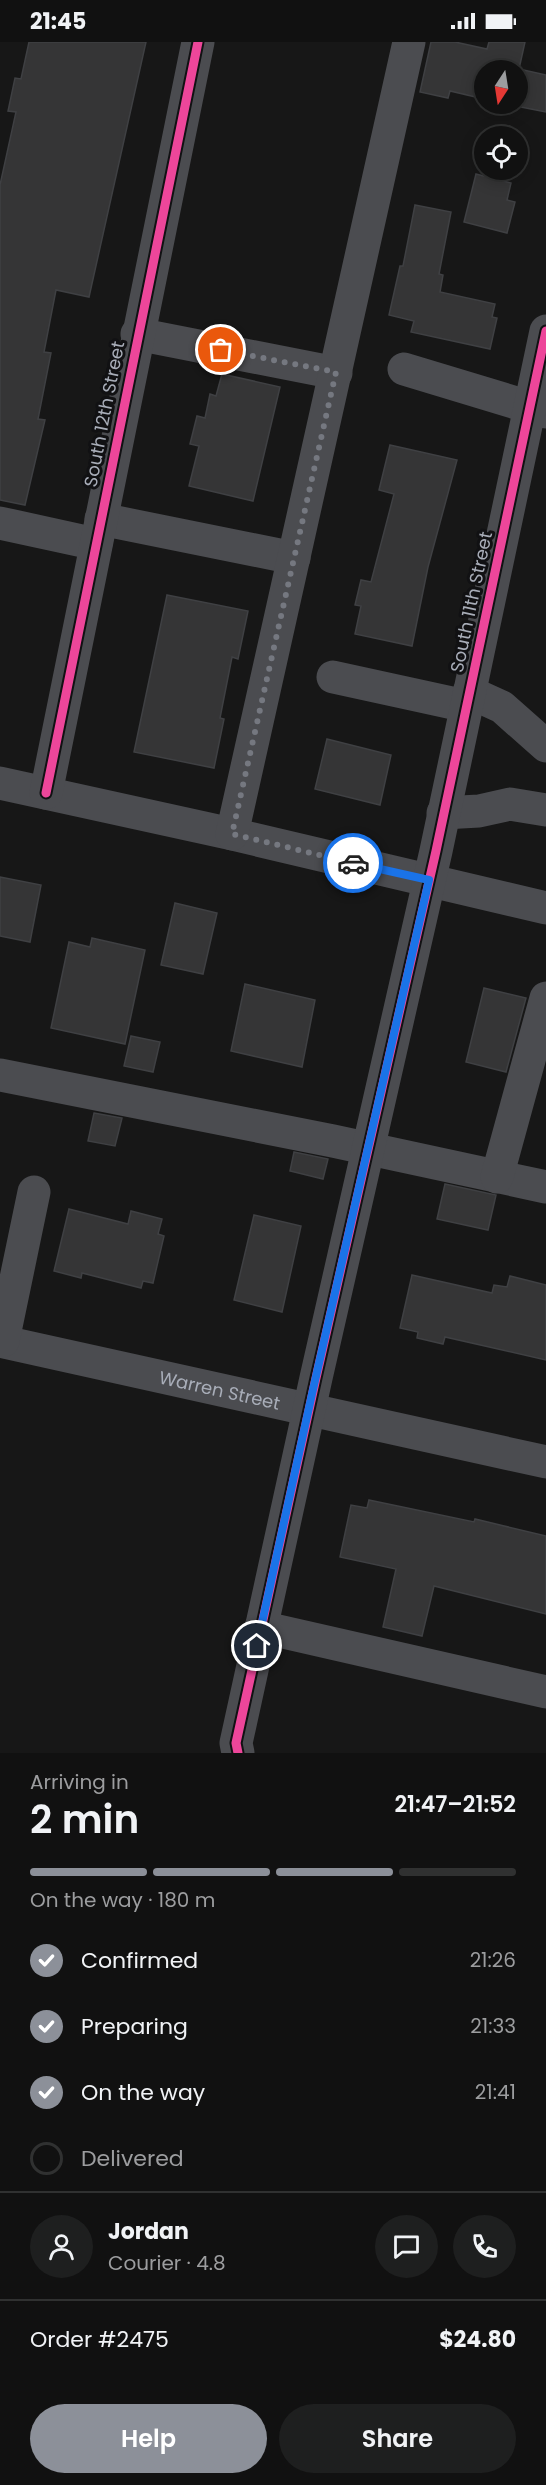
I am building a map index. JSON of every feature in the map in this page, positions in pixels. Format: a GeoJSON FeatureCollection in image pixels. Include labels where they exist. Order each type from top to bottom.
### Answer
{"type":"FeatureCollection","features":[{"type":"Feature","properties":{"kind":"street","name":"South 12th Street"},"geometry":{"type":"LineString","coordinates":[[46,794],[137,334],[198,42]]}},
{"type":"Feature","properties":{"kind":"street"},"geometry":{"type":"LineString","coordinates":[[232,834],[409,42]]}},
{"type":"Feature","properties":{"kind":"street","name":"South 11th Street"},"geometry":{"type":"LineString","coordinates":[[239,1738],[308,1410],[468,699],[537,410],[546,331]]}},
{"type":"Feature","properties":{"kind":"street"},"geometry":{"type":"LineString","coordinates":[[137,334],[336,372]]}},
{"type":"Feature","properties":{"kind":"street"},"geometry":{"type":"LineString","coordinates":[[404,369],[537,410]]}},
{"type":"Feature","properties":{"kind":"street"},"geometry":{"type":"LineString","coordinates":[[0,523],[98,531],[294,558]]}},
{"type":"Feature","properties":{"kind":"street"},"geometry":{"type":"LineString","coordinates":[[333,677],[468,699],[502,707],[546,746]]}},
{"type":"Feature","properties":{"kind":"street"},"geometry":{"type":"LineString","coordinates":[[0,783],[232,834],[546,908]]}},
{"type":"Feature","properties":{"kind":"street"},"geometry":{"type":"LineString","coordinates":[[443,813],[479,811],[510,804],[546,810]]}},
{"type":"Feature","properties":{"kind":"street"},"geometry":{"type":"LineString","coordinates":[[496,1177],[546,998]]}},
{"type":"Feature","properties":{"kind":"street"},"geometry":{"type":"LineString","coordinates":[[0,1075],[546,1187]]}},
{"type":"Feature","properties":{"kind":"street"},"geometry":{"type":"LineString","coordinates":[[2,1341],[33,1192]]}},
{"type":"Feature","properties":{"kind":"street","name":"Warren Street"},"geometry":{"type":"LineString","coordinates":[[2,1341],[546,1462]]}},
{"type":"Feature","properties":{"kind":"street"},"geometry":{"type":"LineString","coordinates":[[261,1627],[546,1692]]}},
{"type":"Feature","properties":{"kind":"building"},"geometry":{"type":"Polygon","coordinates":[[[29,42],[146,42],[89,297],[56,290],[44,352],[51,353],[38,419],[45,420],[25,505],[0,500],[0,185],[16,112],[8,111],[15,78],[21,79],[29,42]]]}},
{"type":"Feature","properties":{"kind":"building"},"geometry":{"type":"Polygon","coordinates":[[[431,42],[455,42],[487,49],[489,42],[525,42],[521,60],[474,60],[474,97],[450,91],[448,98],[420,92],[431,42]]]}},
{"type":"Feature","properties":{"kind":"building"},"geometry":{"type":"Polygon","coordinates":[[[528,71],[546,75],[546,112],[528,108],[528,71]]]}},
{"type":"Feature","properties":{"kind":"building"},"geometry":{"type":"Polygon","coordinates":[[[474,180],[499,180],[511,183],[507,200],[515,202],[507,233],[464,222],[474,180]]]}},
{"type":"Feature","properties":{"kind":"building"},"geometry":{"type":"Polygon","coordinates":[[[415,205],[451,212],[439,274],[443,275],[440,292],[495,304],[492,317],[497,318],[490,349],[411,332],[414,321],[389,315],[400,266],[403,266],[415,205]]]}},
{"type":"Feature","properties":{"kind":"building"},"geometry":{"type":"Polygon","coordinates":[[[222,374],[280,387],[253,501],[189,486],[199,446],[190,444],[197,416],[205,418],[210,394],[216,396],[222,374]]]}},
{"type":"Feature","properties":{"kind":"building"},"geometry":{"type":"Polygon","coordinates":[[[390,445],[457,460],[428,567],[412,646],[355,634],[361,606],[355,605],[361,580],[371,582],[394,494],[379,490],[390,445]]]}},
{"type":"Feature","properties":{"kind":"building"},"geometry":{"type":"Polygon","coordinates":[[[167,595],[248,611],[238,659],[232,657],[220,718],[224,719],[214,768],[134,752],[167,595]]]}},
{"type":"Feature","properties":{"kind":"building"},"geometry":{"type":"Polygon","coordinates":[[[327,739],[391,755],[380,805],[315,789],[327,739]]]}},
{"type":"Feature","properties":{"kind":"building"},"geometry":{"type":"Polygon","coordinates":[[[0,877],[41,885],[30,942],[0,936],[0,877]]]}},
{"type":"Feature","properties":{"kind":"building"},"geometry":{"type":"Polygon","coordinates":[[[175,903],[217,913],[203,974],[161,965],[175,903]]]}},
{"type":"Feature","properties":{"kind":"building"},"geometry":{"type":"Polygon","coordinates":[[[92,938],[145,950],[125,1044],[51,1028],[69,942],[90,947],[92,938]]]}},
{"type":"Feature","properties":{"kind":"building"},"geometry":{"type":"Polygon","coordinates":[[[245,984],[315,1000],[302,1067],[231,1051],[245,984]]]}},
{"type":"Feature","properties":{"kind":"building"},"geometry":{"type":"Polygon","coordinates":[[[484,988],[526,998],[506,1072],[466,1062],[484,988]]]}},
{"type":"Feature","properties":{"kind":"building"},"geometry":{"type":"Polygon","coordinates":[[[131,1036],[160,1042],[153,1072],[124,1066],[131,1036]]]}},
{"type":"Feature","properties":{"kind":"building"},"geometry":{"type":"Polygon","coordinates":[[[94,1113],[122,1118],[115,1146],[88,1141],[94,1113]]]}},
{"type":"Feature","properties":{"kind":"building"},"geometry":{"type":"Polygon","coordinates":[[[294,1152],[328,1159],[323,1179],[290,1171],[294,1152]]]}},
{"type":"Feature","properties":{"kind":"building"},"geometry":{"type":"Polygon","coordinates":[[[445,1184],[496,1195],[488,1230],[437,1219],[445,1184]]]}},
{"type":"Feature","properties":{"kind":"building"},"geometry":{"type":"Polygon","coordinates":[[[69,1209],[128,1224],[131,1211],[162,1219],[158,1234],[164,1236],[153,1283],[143,1281],[141,1288],[82,1273],[81,1278],[54,1271],[69,1209]]]}},
{"type":"Feature","properties":{"kind":"building"},"geometry":{"type":"Polygon","coordinates":[[[254,1215],[301,1226],[282,1312],[234,1300],[254,1215]]]}},
{"type":"Feature","properties":{"kind":"building"},"geometry":{"type":"Polygon","coordinates":[[[412,1275],[492,1293],[494,1285],[507,1287],[510,1276],[546,1285],[546,1360],[445,1337],[443,1344],[417,1338],[418,1332],[400,1328],[412,1275]]]}},
{"type":"Feature","properties":{"kind":"building"},"geometry":{"type":"Polygon","coordinates":[[[369,1500],[474,1522],[475,1519],[546,1536],[546,1614],[434,1586],[422,1636],[383,1627],[396,1569],[340,1557],[351,1505],[367,1508],[369,1500]]]}},
{"type":"Feature","properties":{"kind":"cycle path"},"geometry":{"type":"LineString","coordinates":[[46,793],[198,42]]}},
{"type":"Feature","properties":{"kind":"cycle path"},"geometry":{"type":"LineString","coordinates":[[238,1753],[236,1743],[436,851],[546,331]]}},
{"type":"Feature","properties":{"kind":"way so far"},"geometry":{"type":"LineString","coordinates":[[221,350],[336,372],[232,834],[353,863]]}},
{"type":"Feature","properties":{"kind":"route"},"geometry":{"type":"LineString","coordinates":[[257,1646],[429,880],[353,863]]}}]}
